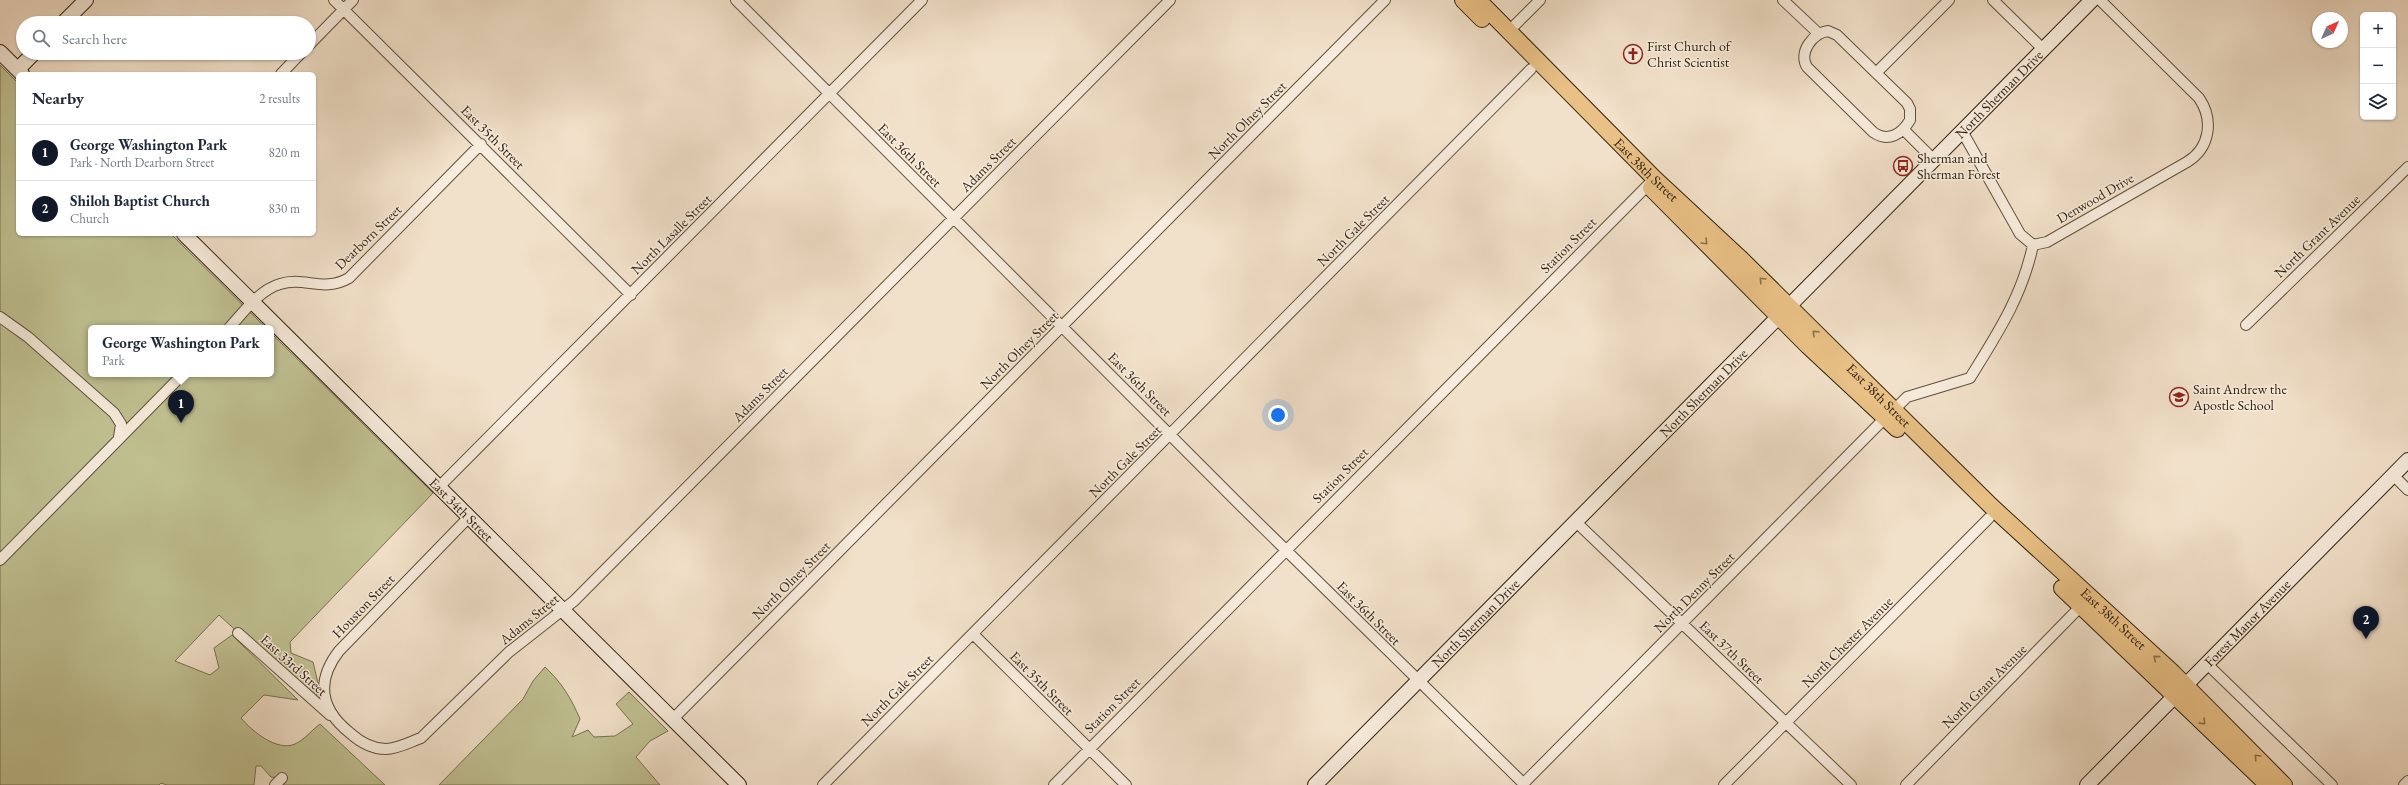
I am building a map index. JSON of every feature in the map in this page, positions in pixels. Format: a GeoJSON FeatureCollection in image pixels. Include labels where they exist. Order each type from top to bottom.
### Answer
{"type":"FeatureCollection","features":[{"type":"Feature","properties":{"kind":"main road"},"geometry":{"type":"LineString","coordinates":[[70,16],[86,0]]}},
{"type":"Feature","properties":{"kind":"main road","name":"East 38th Street"},"geometry":{"type":"LineString","coordinates":[[1463,0],[1648,185],[1889,414],[2033,546],[2180,690],[2284,785]]}},
{"type":"Feature","properties":{"kind":"main road","name":"East 38th Street"},"geometry":{"type":"LineString","coordinates":[[1478,0],[1784,313]]}},
{"type":"Feature","properties":{"kind":"main road","name":"North Sherman Drive"},"geometry":{"type":"LineString","coordinates":[[1315,785],[1784,313],[2092,0]]}},
{"type":"Feature","properties":{"kind":"main road"},"geometry":{"type":"LineString","coordinates":[[0,52],[20,72],[29,60]]}},
{"type":"Feature","properties":{"kind":"main road","name":"East 34th Street"},"geometry":{"type":"LineString","coordinates":[[186,236],[739,785]]}},
{"type":"Feature","properties":{"kind":"main road","name":"East 38th Street"},"geometry":{"type":"LineString","coordinates":[[1889,414],[1989,518],[2081,606],[2180,690],[2268,785]]}},
{"type":"Feature","properties":{"kind":"main road","name":"Forest Manor Avenue"},"geometry":{"type":"LineString","coordinates":[[2087,785],[2408,460]]}},
{"type":"Feature","properties":{"kind":"street","name":"East 35th Street"},"geometry":{"type":"LineString","coordinates":[[334,0],[631,294]]}},
{"type":"Feature","properties":{"kind":"street"},"geometry":{"type":"LineString","coordinates":[[316,38],[353,0]]}},
{"type":"Feature","properties":{"kind":"street","name":"East 36th Street"},"geometry":{"type":"LineString","coordinates":[[736,0],[953,218],[1523,784]]}},
{"type":"Feature","properties":{"kind":"street","name":"North Lasalle Street"},"geometry":{"type":"LineString","coordinates":[[439,487],[922,0]]}},
{"type":"Feature","properties":{"kind":"street","name":"Adams Street"},"geometry":{"type":"LineString","coordinates":[[344,729],[357,740],[372,747],[386,749],[404,745],[420,738],[509,652],[563,610],[1170,0]]}},
{"type":"Feature","properties":{"kind":"street","name":"North Olney Street"},"geometry":{"type":"LineString","coordinates":[[673,719],[1385,0]]}},
{"type":"Feature","properties":{"kind":"street"},"geometry":{"type":"LineString","coordinates":[[1508,32],[1540,0]]}},
{"type":"Feature","properties":{"kind":"street"},"geometry":{"type":"LineString","coordinates":[[1783,0],[1819,34]]}},
{"type":"Feature","properties":{"kind":"street"},"geometry":{"type":"LineString","coordinates":[[1876,73],[1948,0]]}},
{"type":"Feature","properties":{"kind":"street"},"geometry":{"type":"LineString","coordinates":[[1993,0],[2043,49]]}},
{"type":"Feature","properties":{"kind":"street","name":"Denwood Drive"},"geometry":{"type":"LineString","coordinates":[[2033,245],[2047,242],[2187,162],[2200,151],[2206,139],[2208,118],[2199,98],[2100,0]]}},
{"type":"Feature","properties":{"kind":"street"},"geometry":{"type":"LineString","coordinates":[[1828,31],[1834,32],[1876,73],[1907,103],[1910,109],[1910,120],[1903,129],[1892,137],[1879,136],[1807,67],[1804,53],[1809,43],[1819,34],[1828,31]]}},
{"type":"Feature","properties":{"kind":"street"},"geometry":{"type":"LineString","coordinates":[[283,72],[294,60]]}},
{"type":"Feature","properties":{"kind":"street","name":"North Gale Street"},"geometry":{"type":"LineString","coordinates":[[823,785],[1171,435],[1531,69]]}},
{"type":"Feature","properties":{"kind":"street"},"geometry":{"type":"LineString","coordinates":[[1903,129],[1934,160]]}},
{"type":"Feature","properties":{"kind":"street"},"geometry":{"type":"LineString","coordinates":[[1889,414],[1907,397],[1970,378],[2013,307],[2024,280],[2033,245],[2020,234],[1962,131]]}},
{"type":"Feature","properties":{"kind":"street","name":"Dearborn Street"},"geometry":{"type":"LineString","coordinates":[[231,325],[267,290],[282,283],[295,282],[328,286],[349,278],[481,144]]}},
{"type":"Feature","properties":{"kind":"street","name":"North Grant Avenue"},"geometry":{"type":"LineString","coordinates":[[2246,325],[2408,167]]}},
{"type":"Feature","properties":{"kind":"street","name":"Station Street"},"geometry":{"type":"LineString","coordinates":[[1054,785],[1648,185]]}},
{"type":"Feature","properties":{"kind":"street"},"geometry":{"type":"LineString","coordinates":[[0,317],[28,337],[114,413],[121,424],[119,437]]}},
{"type":"Feature","properties":{"kind":"street"},"geometry":{"type":"LineString","coordinates":[[0,560],[119,437],[180,377]]}},
{"type":"Feature","properties":{"kind":"street","name":"North Denny Street"},"geometry":{"type":"LineString","coordinates":[[1523,784],[1889,414]]}},
{"type":"Feature","properties":{"kind":"street"},"geometry":{"type":"LineString","coordinates":[[2393,475],[2408,490]]}},
{"type":"Feature","properties":{"kind":"street","name":"Houston Street"},"geometry":{"type":"LineString","coordinates":[[344,729],[333,718],[327,709],[324,688],[328,668],[335,656],[469,517]]}},
{"type":"Feature","properties":{"kind":"street","name":"North Chester Avenue"},"geometry":{"type":"LineString","coordinates":[[1724,785],[1989,518]]}},
{"type":"Feature","properties":{"kind":"street","name":"East 37th Street"},"geometry":{"type":"LineString","coordinates":[[1576,522],[1850,785]]}},
{"type":"Feature","properties":{"kind":"street","name":"North Grant Avenue"},"geometry":{"type":"LineString","coordinates":[[1906,785],[2081,606]]}},
{"type":"Feature","properties":{"kind":"street","name":"East 33rd Street"},"geometry":{"type":"LineString","coordinates":[[238,633],[333,718]]}},
{"type":"Feature","properties":{"kind":"street","name":"East 35th Street"},"geometry":{"type":"LineString","coordinates":[[973,634],[1126,785]]}},
{"type":"Feature","properties":{"kind":"street"},"geometry":{"type":"LineString","coordinates":[[2206,663],[2332,785]]}},
{"type":"Feature","properties":{"kind":"street"},"geometry":{"type":"LineString","coordinates":[[2404,785],[2408,781]]}},
{"type":"Feature","properties":{"kind":"green space"},"geometry":{"type":"Polygon","coordinates":[[[0,65],[16,81],[16,236],[173,236],[263,325],[88,325],[88,377],[274,377],[274,336],[433,493],[290,642],[291,653],[313,662],[318,683],[316,704],[219,615],[175,661],[210,675],[219,668],[214,648],[232,635],[298,700],[264,695],[241,718],[252,729],[273,743],[288,746],[298,742],[320,724],[385,785],[283,785],[282,778],[271,777],[261,766],[256,766],[254,785],[167,785],[161,783],[159,785],[0,785],[0,65]]]}},
{"type":"Feature","properties":{"kind":"green space"},"geometry":{"type":"Polygon","coordinates":[[[545,667],[566,691],[580,719],[572,737],[588,730],[594,737],[615,736],[633,724],[616,704],[629,692],[668,731],[650,741],[636,757],[660,785],[439,785],[523,699],[533,681],[545,667]]]}},
{"type":"Feature","properties":{"kind":"place","name":"First Church of Christ Scientist"},"geometry":{"type":"Point","coordinates":[1633,54]}},
{"type":"Feature","properties":{"kind":"place","name":"Sherman and Sherman Forest"},"geometry":{"type":"Point","coordinates":[1903,166]}},
{"type":"Feature","properties":{"kind":"place","name":"Saint Andrew the Apostle School"},"geometry":{"type":"Point","coordinates":[2179,397]}},
{"type":"Feature","properties":{"kind":"place","name":"George Washington Park"},"geometry":{"type":"Point","coordinates":[181,423]}},
{"type":"Feature","properties":{"kind":"place","name":"Shiloh Baptist Church"},"geometry":{"type":"Point","coordinates":[2366,639]}}]}
